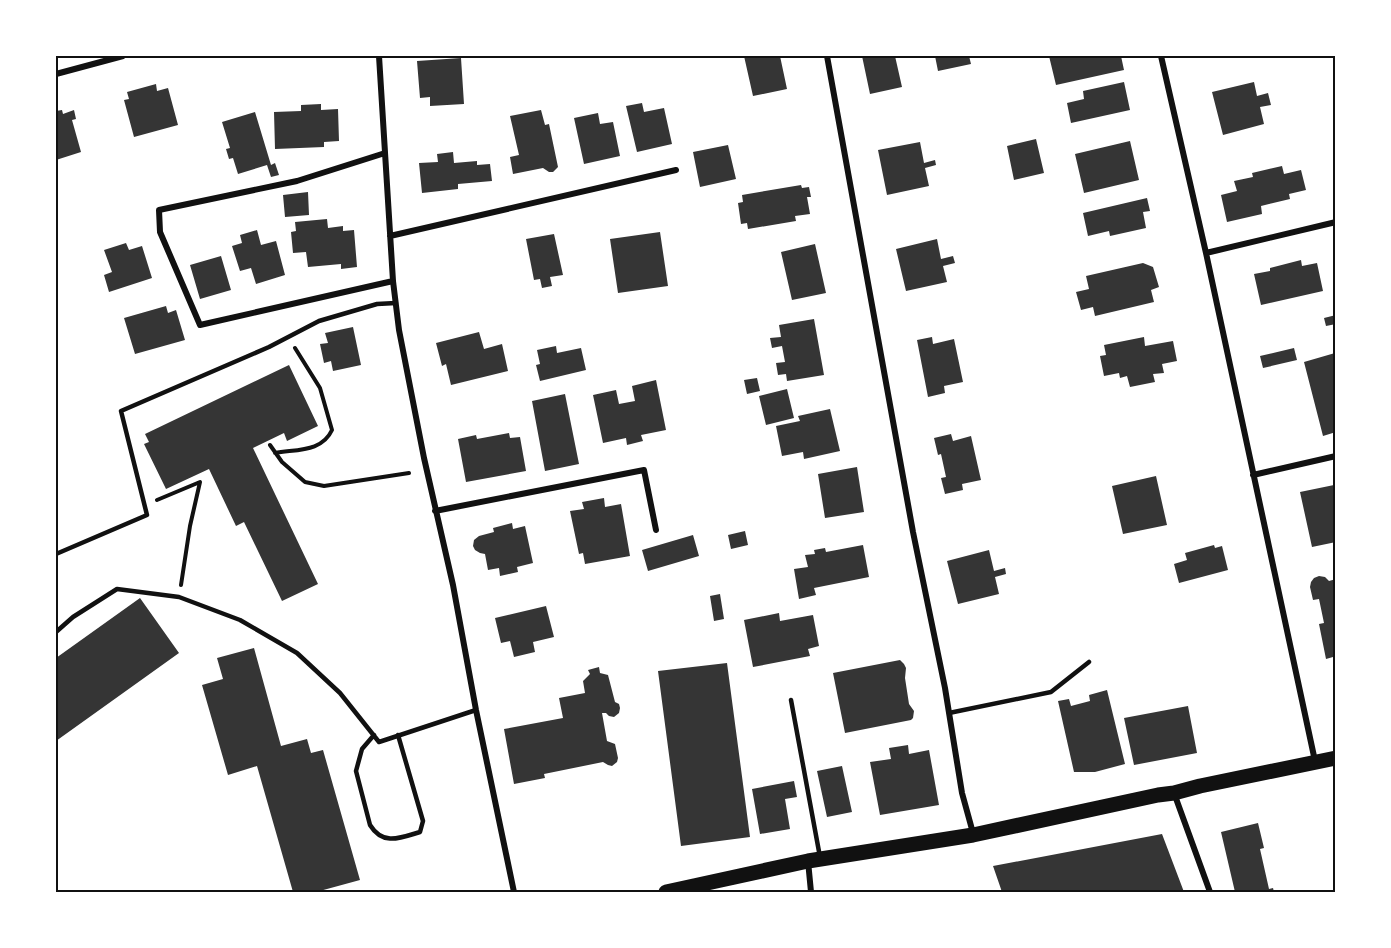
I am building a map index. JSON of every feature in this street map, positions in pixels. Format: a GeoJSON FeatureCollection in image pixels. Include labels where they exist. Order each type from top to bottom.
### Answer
{"type":"FeatureCollection","features":[{"type":"Feature","properties":{"kind":"main road"},"geometry":{"type":"LineString","coordinates":[[666,892],[814,860],[973,835],[1335,758]]}},
{"type":"Feature","properties":{"kind":"street"},"geometry":{"type":"LineString","coordinates":[[56,74],[123,56]]}},
{"type":"Feature","properties":{"kind":"street"},"geometry":{"type":"LineString","coordinates":[[379,56],[393,281],[399,330],[514,892]]}},
{"type":"Feature","properties":{"kind":"street"},"geometry":{"type":"LineString","coordinates":[[827,56],[909,510],[949,712],[962,793],[973,835]]}},
{"type":"Feature","properties":{"kind":"street"},"geometry":{"type":"LineString","coordinates":[[1161,56],[1316,762]]}},
{"type":"Feature","properties":{"kind":"street"},"geometry":{"type":"LineString","coordinates":[[385,153],[297,182],[159,210],[160,232],[200,325],[393,281]]}},
{"type":"Feature","properties":{"kind":"street"},"geometry":{"type":"LineString","coordinates":[[390,236],[675,170]]}},
{"type":"Feature","properties":{"kind":"street"},"geometry":{"type":"LineString","coordinates":[[1206,253],[1335,222]]}},
{"type":"Feature","properties":{"kind":"street"},"geometry":{"type":"LineString","coordinates":[[1253,476],[1335,456]]}},
{"type":"Feature","properties":{"kind":"street"},"geometry":{"type":"LineString","coordinates":[[435,512],[644,470],[656,531]]}},
{"type":"Feature","properties":{"kind":"street"},"geometry":{"type":"LineString","coordinates":[[1174,793],[1210,892]]}},
{"type":"Feature","properties":{"kind":"street"},"geometry":{"type":"LineString","coordinates":[[811,892],[814,860]]}},
{"type":"Feature","properties":{"kind":"lane"},"geometry":{"type":"LineString","coordinates":[[56,554],[147,515],[121,411],[269,347],[319,321],[377,304],[396,303]]}},
{"type":"Feature","properties":{"kind":"lane"},"geometry":{"type":"LineString","coordinates":[[56,632],[74,616],[117,589],[178,597],[240,620],[297,653],[340,693],[379,742],[476,710]]}},
{"type":"Feature","properties":{"kind":"lane"},"geometry":{"type":"LineString","coordinates":[[949,712],[1051,692],[1089,662]]}},
{"type":"Feature","properties":{"kind":"lane"},"geometry":{"type":"LineString","coordinates":[[791,700],[814,860]]}},
{"type":"Feature","properties":{"kind":"lane"},"geometry":{"type":"LineString","coordinates":[[374,735],[362,749],[356,771],[370,825],[384,838],[396,839],[420,832],[423,821],[398,735]]}},
{"type":"Feature","properties":{"kind":"path"},"geometry":{"type":"LineString","coordinates":[[275,453],[317,447],[328,438],[332,430],[320,388],[288,337]]}},
{"type":"Feature","properties":{"kind":"path"},"geometry":{"type":"LineString","coordinates":[[270,445],[282,462],[305,482],[324,486],[409,474]]}},
{"type":"Feature","properties":{"kind":"path"},"geometry":{"type":"LineString","coordinates":[[145,506],[200,482],[178,597]]}},
{"type":"Feature","properties":{"kind":"building"},"geometry":{"type":"Polygon","coordinates":[[[744,56],[780,56],[787,89],[753,96],[744,56]]]}},
{"type":"Feature","properties":{"kind":"building"},"geometry":{"type":"Polygon","coordinates":[[[862,56],[895,56],[902,87],[870,94],[862,56]]]}},
{"type":"Feature","properties":{"kind":"building"},"geometry":{"type":"Polygon","coordinates":[[[935,56],[969,56],[971,64],[938,71],[935,56]]]}},
{"type":"Feature","properties":{"kind":"building"},"geometry":{"type":"Polygon","coordinates":[[[1049,56],[1121,56],[1124,70],[1056,85],[1049,56]]]}},
{"type":"Feature","properties":{"kind":"building"},"geometry":{"type":"Polygon","coordinates":[[[461,58],[464,104],[430,106],[430,97],[420,98],[417,61],[461,58]]]}},
{"type":"Feature","properties":{"kind":"building"},"geometry":{"type":"Polygon","coordinates":[[[1124,82],[1130,110],[1071,123],[1067,103],[1084,99],[1083,91],[1124,82]]]}},
{"type":"Feature","properties":{"kind":"building"},"geometry":{"type":"Polygon","coordinates":[[[1254,82],[1257,96],[1268,93],[1271,105],[1260,107],[1264,124],[1223,135],[1212,92],[1254,82]]]}},
{"type":"Feature","properties":{"kind":"building"},"geometry":{"type":"Polygon","coordinates":[[[156,84],[157,91],[168,88],[178,125],[134,137],[124,100],[129,99],[127,92],[156,84]]]}},
{"type":"Feature","properties":{"kind":"building"},"geometry":{"type":"Polygon","coordinates":[[[642,103],[644,112],[664,108],[672,144],[637,152],[626,106],[642,103]]]}},
{"type":"Feature","properties":{"kind":"building"},"geometry":{"type":"Polygon","coordinates":[[[321,104],[321,110],[338,109],[339,141],[324,142],[324,147],[275,149],[274,112],[301,111],[301,105],[321,104]]]}},
{"type":"Feature","properties":{"kind":"building"},"geometry":{"type":"Polygon","coordinates":[[[62,110],[63,114],[74,110],[76,119],[72,120],[81,152],[56,160],[56,111],[62,110]]]}},
{"type":"Feature","properties":{"kind":"building"},"geometry":{"type":"Polygon","coordinates":[[[541,110],[545,125],[549,124],[558,167],[553,172],[543,168],[513,174],[510,157],[519,155],[510,116],[541,110]]]}},
{"type":"Feature","properties":{"kind":"building"},"geometry":{"type":"Polygon","coordinates":[[[255,112],[271,165],[275,163],[279,175],[271,177],[267,165],[238,174],[233,158],[229,159],[226,149],[230,148],[222,122],[255,112]]]}},
{"type":"Feature","properties":{"kind":"building"},"geometry":{"type":"Polygon","coordinates":[[[598,113],[600,124],[613,122],[620,156],[584,164],[574,118],[598,113]]]}},
{"type":"Feature","properties":{"kind":"building"},"geometry":{"type":"Polygon","coordinates":[[[1036,139],[1044,173],[1014,180],[1007,146],[1036,139]]]}},
{"type":"Feature","properties":{"kind":"building"},"geometry":{"type":"Polygon","coordinates":[[[1130,141],[1139,180],[1084,193],[1075,154],[1130,141]]]}},
{"type":"Feature","properties":{"kind":"building"},"geometry":{"type":"Polygon","coordinates":[[[920,142],[924,163],[935,160],[936,165],[925,168],[929,186],[887,195],[878,150],[920,142]]]}},
{"type":"Feature","properties":{"kind":"building"},"geometry":{"type":"Polygon","coordinates":[[[728,145],[736,179],[700,187],[693,152],[728,145]]]}},
{"type":"Feature","properties":{"kind":"building"},"geometry":{"type":"Polygon","coordinates":[[[453,152],[454,163],[477,161],[477,165],[490,164],[492,181],[458,184],[458,189],[422,193],[419,163],[438,162],[437,154],[453,152]]]}},
{"type":"Feature","properties":{"kind":"building"},"geometry":{"type":"Polygon","coordinates":[[[1282,166],[1284,174],[1301,170],[1306,190],[1289,194],[1290,199],[1261,206],[1262,214],[1227,222],[1221,195],[1237,191],[1234,181],[1253,177],[1252,173],[1282,166]]]}},
{"type":"Feature","properties":{"kind":"building"},"geometry":{"type":"Polygon","coordinates":[[[801,185],[802,188],[809,187],[811,197],[807,197],[810,214],[795,216],[796,221],[748,229],[747,223],[741,224],[738,203],[743,202],[742,195],[801,185]]]}},
{"type":"Feature","properties":{"kind":"building"},"geometry":{"type":"Polygon","coordinates":[[[308,192],[309,215],[285,217],[283,195],[308,192]]]}},
{"type":"Feature","properties":{"kind":"building"},"geometry":{"type":"Polygon","coordinates":[[[1147,198],[1150,211],[1143,212],[1146,228],[1110,236],[1109,231],[1088,236],[1083,213],[1147,198]]]}},
{"type":"Feature","properties":{"kind":"building"},"geometry":{"type":"Polygon","coordinates":[[[327,219],[328,228],[343,226],[343,231],[354,230],[357,267],[341,269],[341,264],[308,267],[306,252],[293,253],[291,232],[296,231],[295,222],[327,219]]]}},
{"type":"Feature","properties":{"kind":"building"},"geometry":{"type":"Polygon","coordinates":[[[257,230],[261,245],[276,241],[285,275],[256,284],[251,268],[240,271],[232,246],[242,243],[240,235],[257,230]]]}},
{"type":"Feature","properties":{"kind":"building"},"geometry":{"type":"Polygon","coordinates":[[[660,232],[668,286],[618,293],[610,239],[660,232]]]}},
{"type":"Feature","properties":{"kind":"building"},"geometry":{"type":"Polygon","coordinates":[[[554,234],[563,275],[550,277],[552,286],[542,288],[540,279],[534,280],[526,239],[554,234]]]}},
{"type":"Feature","properties":{"kind":"building"},"geometry":{"type":"Polygon","coordinates":[[[937,239],[941,259],[953,256],[955,263],[943,266],[947,282],[906,291],[896,249],[937,239]]]}},
{"type":"Feature","properties":{"kind":"building"},"geometry":{"type":"Polygon","coordinates":[[[126,243],[129,250],[142,246],[152,278],[109,292],[104,275],[112,272],[104,250],[126,243]]]}},
{"type":"Feature","properties":{"kind":"building"},"geometry":{"type":"Polygon","coordinates":[[[815,244],[826,293],[792,300],[781,252],[815,244]]]}},
{"type":"Feature","properties":{"kind":"building"},"geometry":{"type":"Polygon","coordinates":[[[221,256],[231,290],[200,299],[190,265],[221,256]]]}},
{"type":"Feature","properties":{"kind":"building"},"geometry":{"type":"Polygon","coordinates":[[[1301,260],[1302,266],[1317,263],[1323,291],[1261,305],[1254,274],[1301,260]]]}},
{"type":"Feature","properties":{"kind":"building"},"geometry":{"type":"Polygon","coordinates":[[[1143,263],[1153,267],[1159,287],[1151,290],[1154,302],[1095,316],[1093,307],[1081,310],[1076,292],[1089,289],[1086,276],[1143,263]]]}},
{"type":"Feature","properties":{"kind":"building"},"geometry":{"type":"Polygon","coordinates":[[[166,306],[168,313],[176,310],[185,340],[135,354],[124,318],[166,306]]]}},
{"type":"Feature","properties":{"kind":"building"},"geometry":{"type":"Polygon","coordinates":[[[1336,315],[1336,324],[1326,326],[1324,318],[1336,315]]]}},
{"type":"Feature","properties":{"kind":"building"},"geometry":{"type":"Polygon","coordinates":[[[814,319],[824,375],[787,381],[786,374],[778,375],[776,363],[785,362],[782,346],[772,348],[770,338],[781,337],[779,325],[814,319]]]}},
{"type":"Feature","properties":{"kind":"building"},"geometry":{"type":"Polygon","coordinates":[[[353,327],[361,365],[333,371],[331,361],[324,363],[320,344],[328,343],[325,333],[353,327]]]}},
{"type":"Feature","properties":{"kind":"building"},"geometry":{"type":"Polygon","coordinates":[[[479,332],[484,349],[502,344],[508,371],[451,385],[446,364],[442,366],[436,343],[479,332]]]}},
{"type":"Feature","properties":{"kind":"building"},"geometry":{"type":"Polygon","coordinates":[[[932,337],[933,344],[954,339],[963,382],[944,386],[945,393],[928,397],[917,340],[932,337]]]}},
{"type":"Feature","properties":{"kind":"building"},"geometry":{"type":"Polygon","coordinates":[[[1144,337],[1145,346],[1173,341],[1177,361],[1162,364],[1164,373],[1153,374],[1155,382],[1130,387],[1127,376],[1120,378],[1119,373],[1104,376],[1100,356],[1106,355],[1104,345],[1144,337]]]}},
{"type":"Feature","properties":{"kind":"building"},"geometry":{"type":"Polygon","coordinates":[[[556,346],[557,353],[581,348],[586,370],[540,381],[536,365],[540,364],[537,350],[556,346]]]}},
{"type":"Feature","properties":{"kind":"building"},"geometry":{"type":"Polygon","coordinates":[[[1294,348],[1297,360],[1263,368],[1260,356],[1294,348]]]}},
{"type":"Feature","properties":{"kind":"building"},"geometry":{"type":"Polygon","coordinates":[[[1335,353],[1336,432],[1323,436],[1304,362],[1335,353]]]}},
{"type":"Feature","properties":{"kind":"building"},"geometry":{"type":"Polygon","coordinates":[[[289,365],[318,426],[287,441],[284,433],[253,448],[318,584],[282,601],[244,522],[236,526],[209,469],[166,489],[144,444],[149,442],[145,434],[289,365]]]}},
{"type":"Feature","properties":{"kind":"building"},"geometry":{"type":"Polygon","coordinates":[[[757,378],[760,391],[747,394],[744,380],[757,378]]]}},
{"type":"Feature","properties":{"kind":"building"},"geometry":{"type":"Polygon","coordinates":[[[656,380],[666,430],[641,435],[643,441],[627,445],[626,438],[603,443],[593,395],[616,390],[619,404],[635,401],[632,386],[656,380]]]}},
{"type":"Feature","properties":{"kind":"building"},"geometry":{"type":"Polygon","coordinates":[[[787,389],[794,418],[766,425],[759,396],[787,389]]]}},
{"type":"Feature","properties":{"kind":"building"},"geometry":{"type":"Polygon","coordinates":[[[565,394],[579,464],[545,471],[532,401],[565,394]]]}},
{"type":"Feature","properties":{"kind":"building"},"geometry":{"type":"Polygon","coordinates":[[[830,409],[840,451],[804,459],[803,452],[782,456],[776,426],[800,421],[798,416],[830,409]]]}},
{"type":"Feature","properties":{"kind":"building"},"geometry":{"type":"Polygon","coordinates":[[[509,433],[510,438],[520,437],[526,471],[466,482],[458,439],[476,435],[477,439],[509,433]]]}},
{"type":"Feature","properties":{"kind":"building"},"geometry":{"type":"Polygon","coordinates":[[[951,434],[953,441],[971,436],[981,480],[962,484],[963,490],[945,494],[941,478],[946,477],[941,454],[938,455],[934,438],[951,434]]]}},
{"type":"Feature","properties":{"kind":"building"},"geometry":{"type":"Polygon","coordinates":[[[857,467],[864,512],[825,518],[818,474],[857,467]]]}},
{"type":"Feature","properties":{"kind":"building"},"geometry":{"type":"Polygon","coordinates":[[[1156,476],[1167,525],[1123,534],[1112,486],[1156,476]]]}},
{"type":"Feature","properties":{"kind":"building"},"geometry":{"type":"Polygon","coordinates":[[[1334,485],[1336,542],[1312,547],[1300,492],[1334,485]]]}},
{"type":"Feature","properties":{"kind":"building"},"geometry":{"type":"Polygon","coordinates":[[[604,498],[605,507],[621,504],[630,556],[585,564],[583,553],[579,554],[570,511],[584,509],[582,502],[604,498]]]}},
{"type":"Feature","properties":{"kind":"building"},"geometry":{"type":"Polygon","coordinates":[[[512,523],[513,529],[525,526],[533,563],[517,567],[518,572],[500,576],[499,568],[488,570],[485,554],[475,550],[474,540],[479,536],[494,532],[493,528],[512,523]]]}},
{"type":"Feature","properties":{"kind":"building"},"geometry":{"type":"Polygon","coordinates":[[[745,531],[748,545],[731,549],[728,535],[745,531]]]}},
{"type":"Feature","properties":{"kind":"building"},"geometry":{"type":"Polygon","coordinates":[[[693,535],[699,556],[648,571],[642,550],[693,535]]]}},
{"type":"Feature","properties":{"kind":"building"},"geometry":{"type":"Polygon","coordinates":[[[863,545],[869,577],[814,588],[816,595],[799,599],[794,569],[808,567],[805,555],[815,554],[814,550],[825,548],[826,552],[863,545]]]}},
{"type":"Feature","properties":{"kind":"building"},"geometry":{"type":"Polygon","coordinates":[[[1214,545],[1215,548],[1222,546],[1228,570],[1179,583],[1174,564],[1187,560],[1185,553],[1214,545]]]}},
{"type":"Feature","properties":{"kind":"building"},"geometry":{"type":"Polygon","coordinates":[[[989,550],[994,571],[1005,568],[1006,574],[995,577],[999,594],[958,604],[947,561],[989,550]]]}},
{"type":"Feature","properties":{"kind":"building"},"geometry":{"type":"Polygon","coordinates":[[[1319,576],[1329,581],[1336,579],[1336,665],[1333,657],[1326,659],[1319,624],[1324,623],[1319,599],[1313,600],[1310,587],[1314,578],[1319,576]]]}},
{"type":"Feature","properties":{"kind":"building"},"geometry":{"type":"Polygon","coordinates":[[[720,594],[724,619],[714,621],[710,596],[720,594]]]}},
{"type":"Feature","properties":{"kind":"building"},"geometry":{"type":"Polygon","coordinates":[[[140,598],[179,653],[56,741],[56,658],[140,598]]]}},
{"type":"Feature","properties":{"kind":"building"},"geometry":{"type":"Polygon","coordinates":[[[546,606],[554,637],[533,642],[535,652],[514,657],[510,641],[501,643],[495,618],[546,606]]]}},
{"type":"Feature","properties":{"kind":"building"},"geometry":{"type":"Polygon","coordinates":[[[779,613],[780,621],[813,615],[819,646],[808,649],[810,656],[753,667],[744,620],[779,613]]]}},
{"type":"Feature","properties":{"kind":"building"},"geometry":{"type":"Polygon","coordinates":[[[254,648],[281,746],[307,739],[311,753],[323,750],[360,880],[316,892],[293,892],[257,766],[228,775],[202,685],[223,679],[217,658],[254,648]]]}},
{"type":"Feature","properties":{"kind":"building"},"geometry":{"type":"Polygon","coordinates":[[[900,660],[906,668],[905,678],[909,704],[914,711],[913,718],[845,733],[833,673],[900,660]]]}},
{"type":"Feature","properties":{"kind":"building"},"geometry":{"type":"Polygon","coordinates":[[[727,663],[750,837],[681,846],[658,671],[727,663]]]}},
{"type":"Feature","properties":{"kind":"building"},"geometry":{"type":"Polygon","coordinates":[[[599,667],[600,673],[608,675],[615,702],[620,708],[619,713],[614,717],[602,713],[607,741],[615,744],[617,762],[612,766],[603,762],[544,774],[545,778],[514,784],[504,729],[563,718],[559,698],[585,693],[583,681],[590,674],[588,670],[599,667]]]}},
{"type":"Feature","properties":{"kind":"building"},"geometry":{"type":"Polygon","coordinates":[[[1107,690],[1125,764],[1095,772],[1074,772],[1058,701],[1069,699],[1071,706],[1090,701],[1089,695],[1107,690]]]}},
{"type":"Feature","properties":{"kind":"building"},"geometry":{"type":"Polygon","coordinates":[[[1188,706],[1197,753],[1134,765],[1124,718],[1188,706]]]}},
{"type":"Feature","properties":{"kind":"building"},"geometry":{"type":"Polygon","coordinates":[[[908,745],[909,754],[929,750],[939,805],[880,815],[870,762],[891,759],[889,748],[908,745]]]}},
{"type":"Feature","properties":{"kind":"building"},"geometry":{"type":"Polygon","coordinates":[[[842,766],[852,812],[827,817],[817,771],[842,766]]]}},
{"type":"Feature","properties":{"kind":"building"},"geometry":{"type":"Polygon","coordinates":[[[794,781],[797,797],[785,799],[790,829],[760,834],[752,789],[794,781]]]}},
{"type":"Feature","properties":{"kind":"building"},"geometry":{"type":"Polygon","coordinates":[[[1258,823],[1264,848],[1260,849],[1269,889],[1273,888],[1274,892],[1235,892],[1221,832],[1258,823]]]}},
{"type":"Feature","properties":{"kind":"building"},"geometry":{"type":"Polygon","coordinates":[[[1162,834],[1184,892],[1002,892],[993,866],[1162,834]]]}}]}
